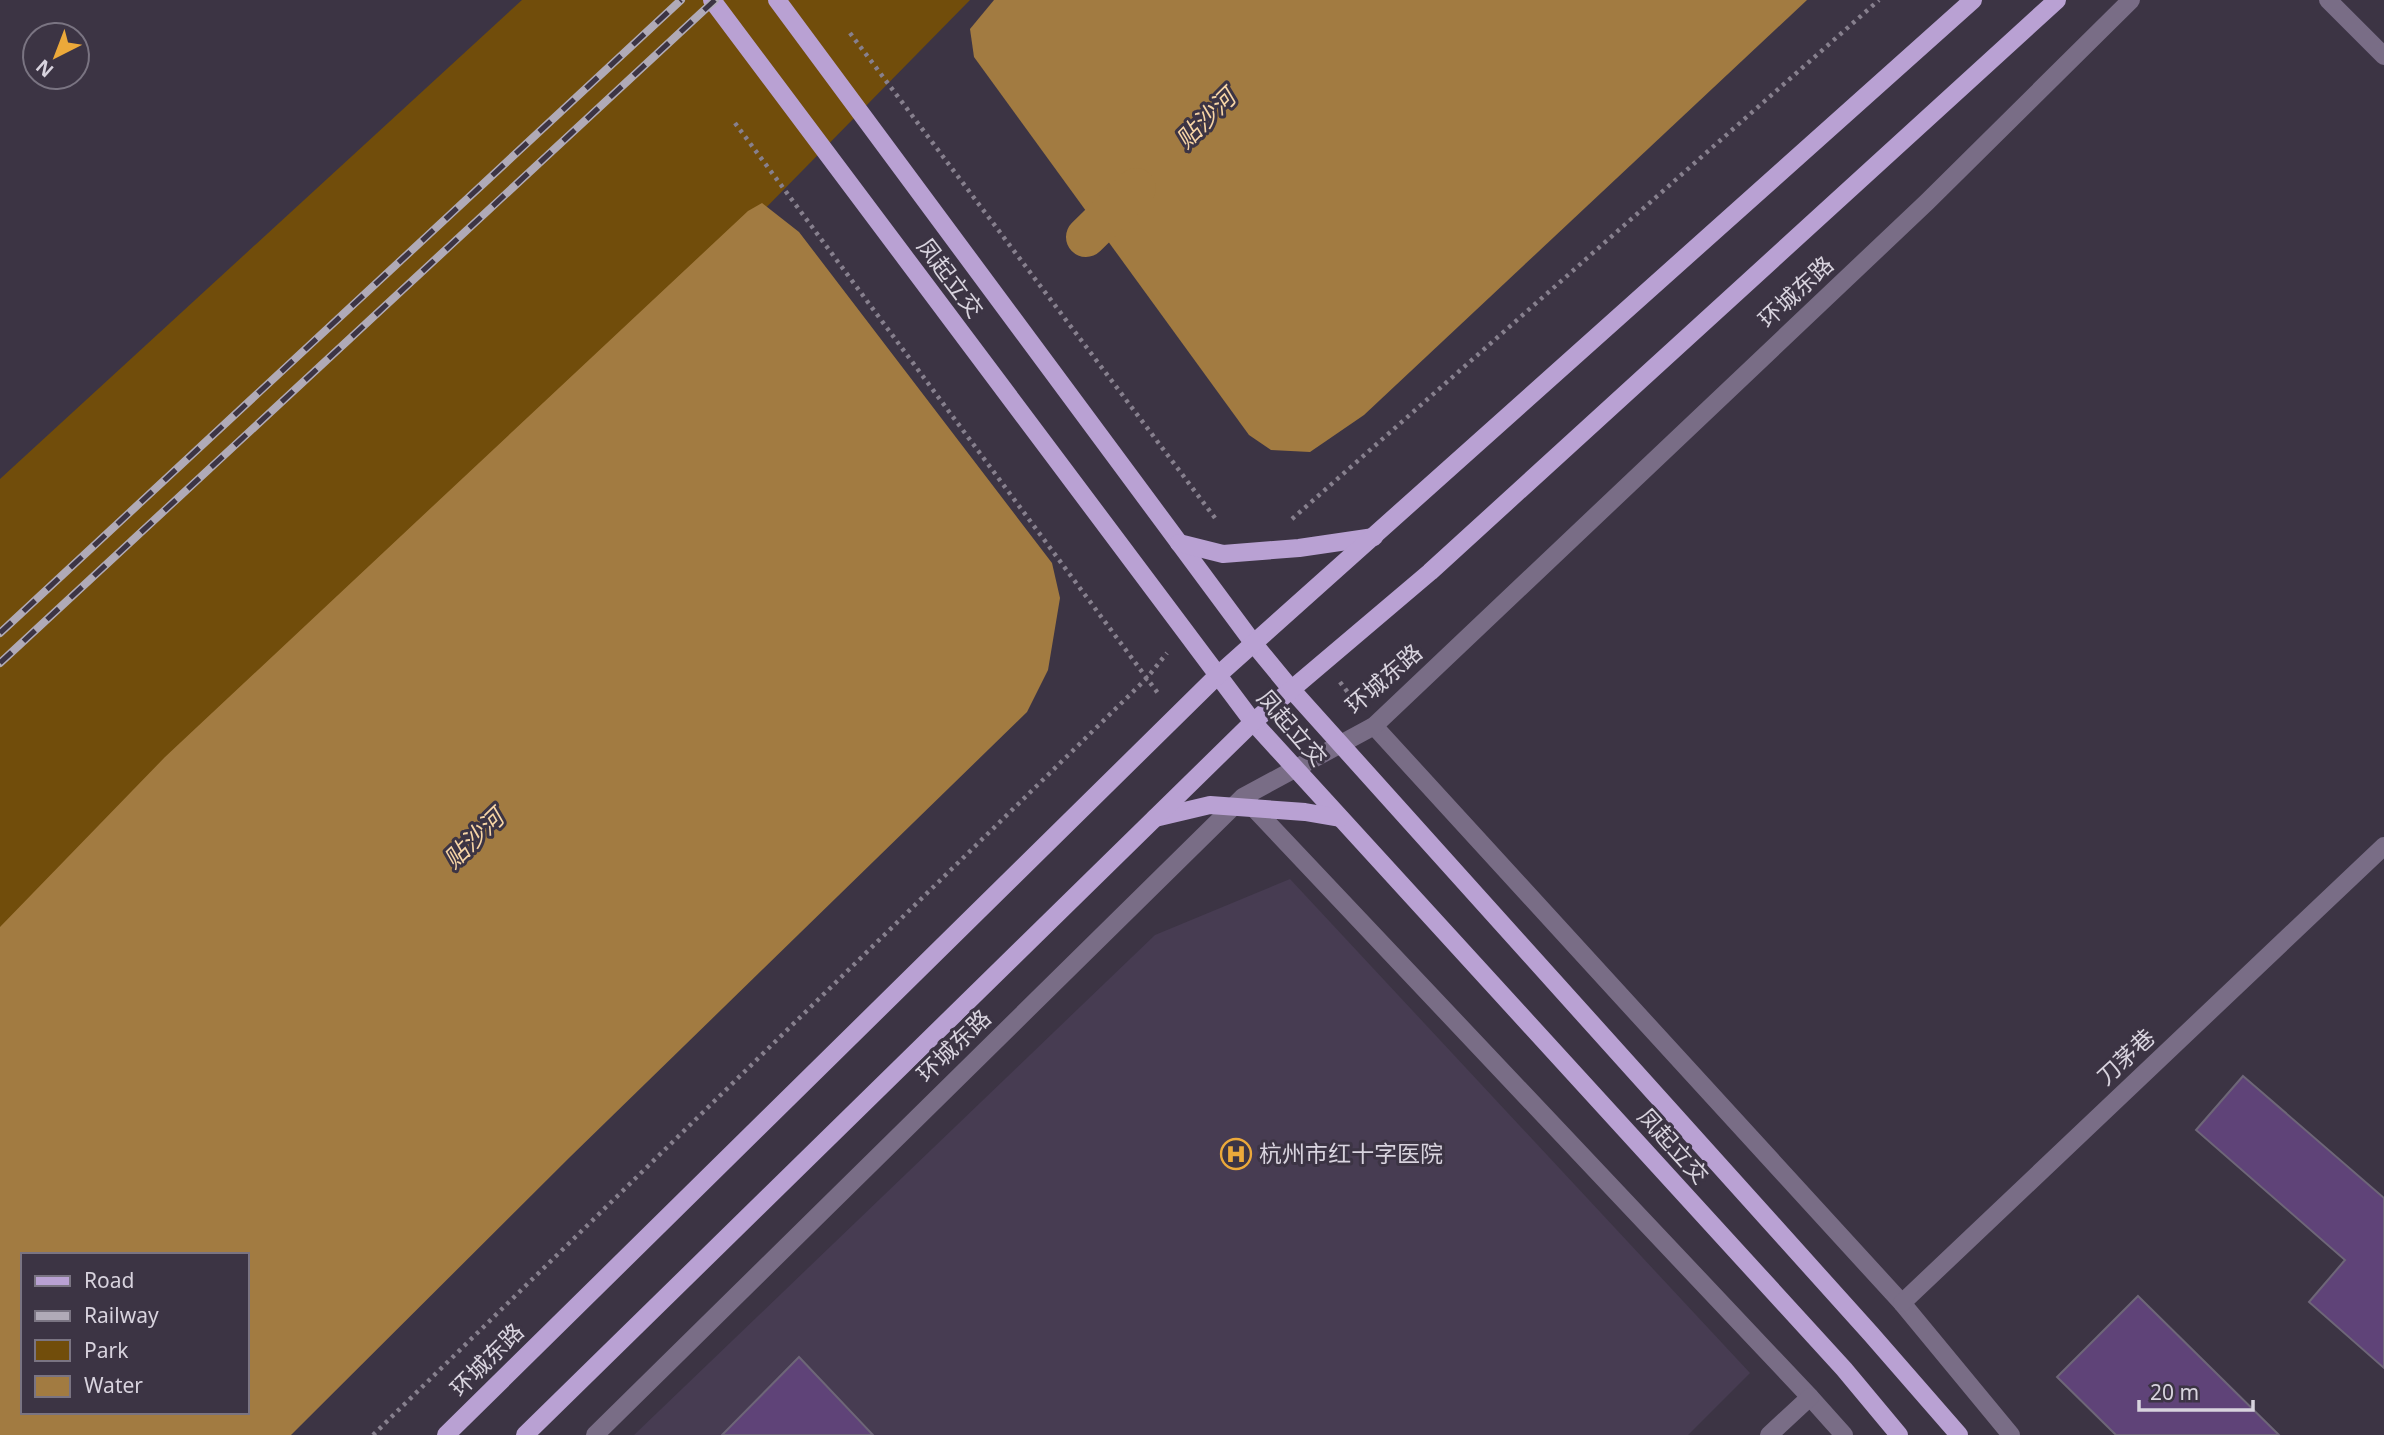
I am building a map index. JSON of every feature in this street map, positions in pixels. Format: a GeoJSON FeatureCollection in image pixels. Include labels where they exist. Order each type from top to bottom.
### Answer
{"type":"FeatureCollection","features":[{"type":"Feature","properties":{"kind":"main road","name":"凤起立交"},"geometry":{"type":"LineString","coordinates":[[712,0],[1252,722],[1844,1369],[1899,1435]]}},
{"type":"Feature","properties":{"kind":"main road","name":"凤起立交"},"geometry":{"type":"LineString","coordinates":[[777,0],[1254,644],[1291,689],[1959,1435]]}},
{"type":"Feature","properties":{"kind":"main road","name":"环城东路"},"geometry":{"type":"LineString","coordinates":[[446,1435],[1217,676],[1973,0]]}},
{"type":"Feature","properties":{"kind":"main road","name":"环城东路"},"geometry":{"type":"LineString","coordinates":[[525,1435],[1252,722],[1440,563],[2057,0]]}},
{"type":"Feature","properties":{"kind":"main road"},"geometry":{"type":"LineString","coordinates":[[1179,542],[1223,554],[1299,548],[1374,537]]}},
{"type":"Feature","properties":{"kind":"main road"},"geometry":{"type":"LineString","coordinates":[[1155,818],[1210,805],[1305,812],[1340,818]]}},
{"type":"Feature","properties":{"kind":"street","name":"环城东路"},"geometry":{"type":"LineString","coordinates":[[596,1435],[1243,797],[1374,726],[1927,202],[2131,0]]}},
{"type":"Feature","properties":{"kind":"street"},"geometry":{"type":"LineString","coordinates":[[2328,0],[2384,56]]}},
{"type":"Feature","properties":{"kind":"street"},"geometry":{"type":"LineString","coordinates":[[1374,726],[1902,1303],[2011,1435]]}},
{"type":"Feature","properties":{"kind":"street"},"geometry":{"type":"LineString","coordinates":[[1243,797],[1810,1396],[1843,1435]]}},
{"type":"Feature","properties":{"kind":"street","name":"刀茅巷"},"geometry":{"type":"LineString","coordinates":[[1902,1303],[2384,846]]}},
{"type":"Feature","properties":{"kind":"street"},"geometry":{"type":"LineString","coordinates":[[1769,1435],[1810,1396]]}},
{"type":"Feature","properties":{"kind":"path"},"geometry":{"type":"LineString","coordinates":[[1289,522],[1878,0]]}},
{"type":"Feature","properties":{"kind":"path"},"geometry":{"type":"LineString","coordinates":[[850,33],[1222,527]]}},
{"type":"Feature","properties":{"kind":"path"},"geometry":{"type":"LineString","coordinates":[[735,123],[1163,700]]}},
{"type":"Feature","properties":{"kind":"path"},"geometry":{"type":"LineString","coordinates":[[373,1435],[1146,679],[1171,649]]}},
{"type":"Feature","properties":{"kind":"path"},"geometry":{"type":"LineString","coordinates":[[1340,681],[1374,726]]}},
{"type":"Feature","properties":{"kind":"shaded area","name":"杭州市红十字医院"},"geometry":{"type":"Polygon","coordinates":[[[1290,879],[1750,1373],[1688,1435],[634,1435],[1155,935],[1290,879]]]}},
{"type":"Feature","properties":{"kind":"green space"},"geometry":{"type":"Polygon","coordinates":[[[522,0],[970,0],[0,987],[0,479],[522,0]]]}},
{"type":"Feature","properties":{"kind":"water"},"geometry":{"type":"Polygon","coordinates":[[[994,0],[1807,0],[1364,415],[1310,452],[1271,450],[1249,435],[974,57],[970,29],[994,0]]]}},
{"type":"Feature","properties":{"kind":"water"},"geometry":{"type":"Polygon","coordinates":[[[762,203],[799,232],[1052,563],[1060,598],[1048,670],[1027,712],[570,1157],[291,1435],[0,1435],[0,927],[165,757],[748,211],[762,203]]]}},
{"type":"Feature","properties":{"kind":"building"},"geometry":{"type":"Polygon","coordinates":[[[2243,1076],[2384,1198],[2384,1368],[2309,1302],[2345,1260],[2196,1130],[2243,1076]]]}},
{"type":"Feature","properties":{"kind":"building"},"geometry":{"type":"Polygon","coordinates":[[[2138,1296],[2279,1435],[2116,1435],[2057,1377],[2138,1296]]]}},
{"type":"Feature","properties":{"kind":"building"},"geometry":{"type":"Polygon","coordinates":[[[799,1357],[873,1435],[722,1435],[799,1357]]]}},
{"type":"Feature","properties":{"kind":"waterway","name":"贴沙河"},"geometry":{"type":"LineString","coordinates":[[1086,237],[1136,188]]}},
{"type":"Feature","properties":{"kind":"railway"},"geometry":{"type":"LineString","coordinates":[[0,633],[681,0]]}},
{"type":"Feature","properties":{"kind":"railway"},"geometry":{"type":"LineString","coordinates":[[0,663],[715,0]]}},
{"type":"Feature","properties":{"kind":"place","name":"杭州市红十字医院"},"geometry":{"type":"Point","coordinates":[1236,1154]}}]}
